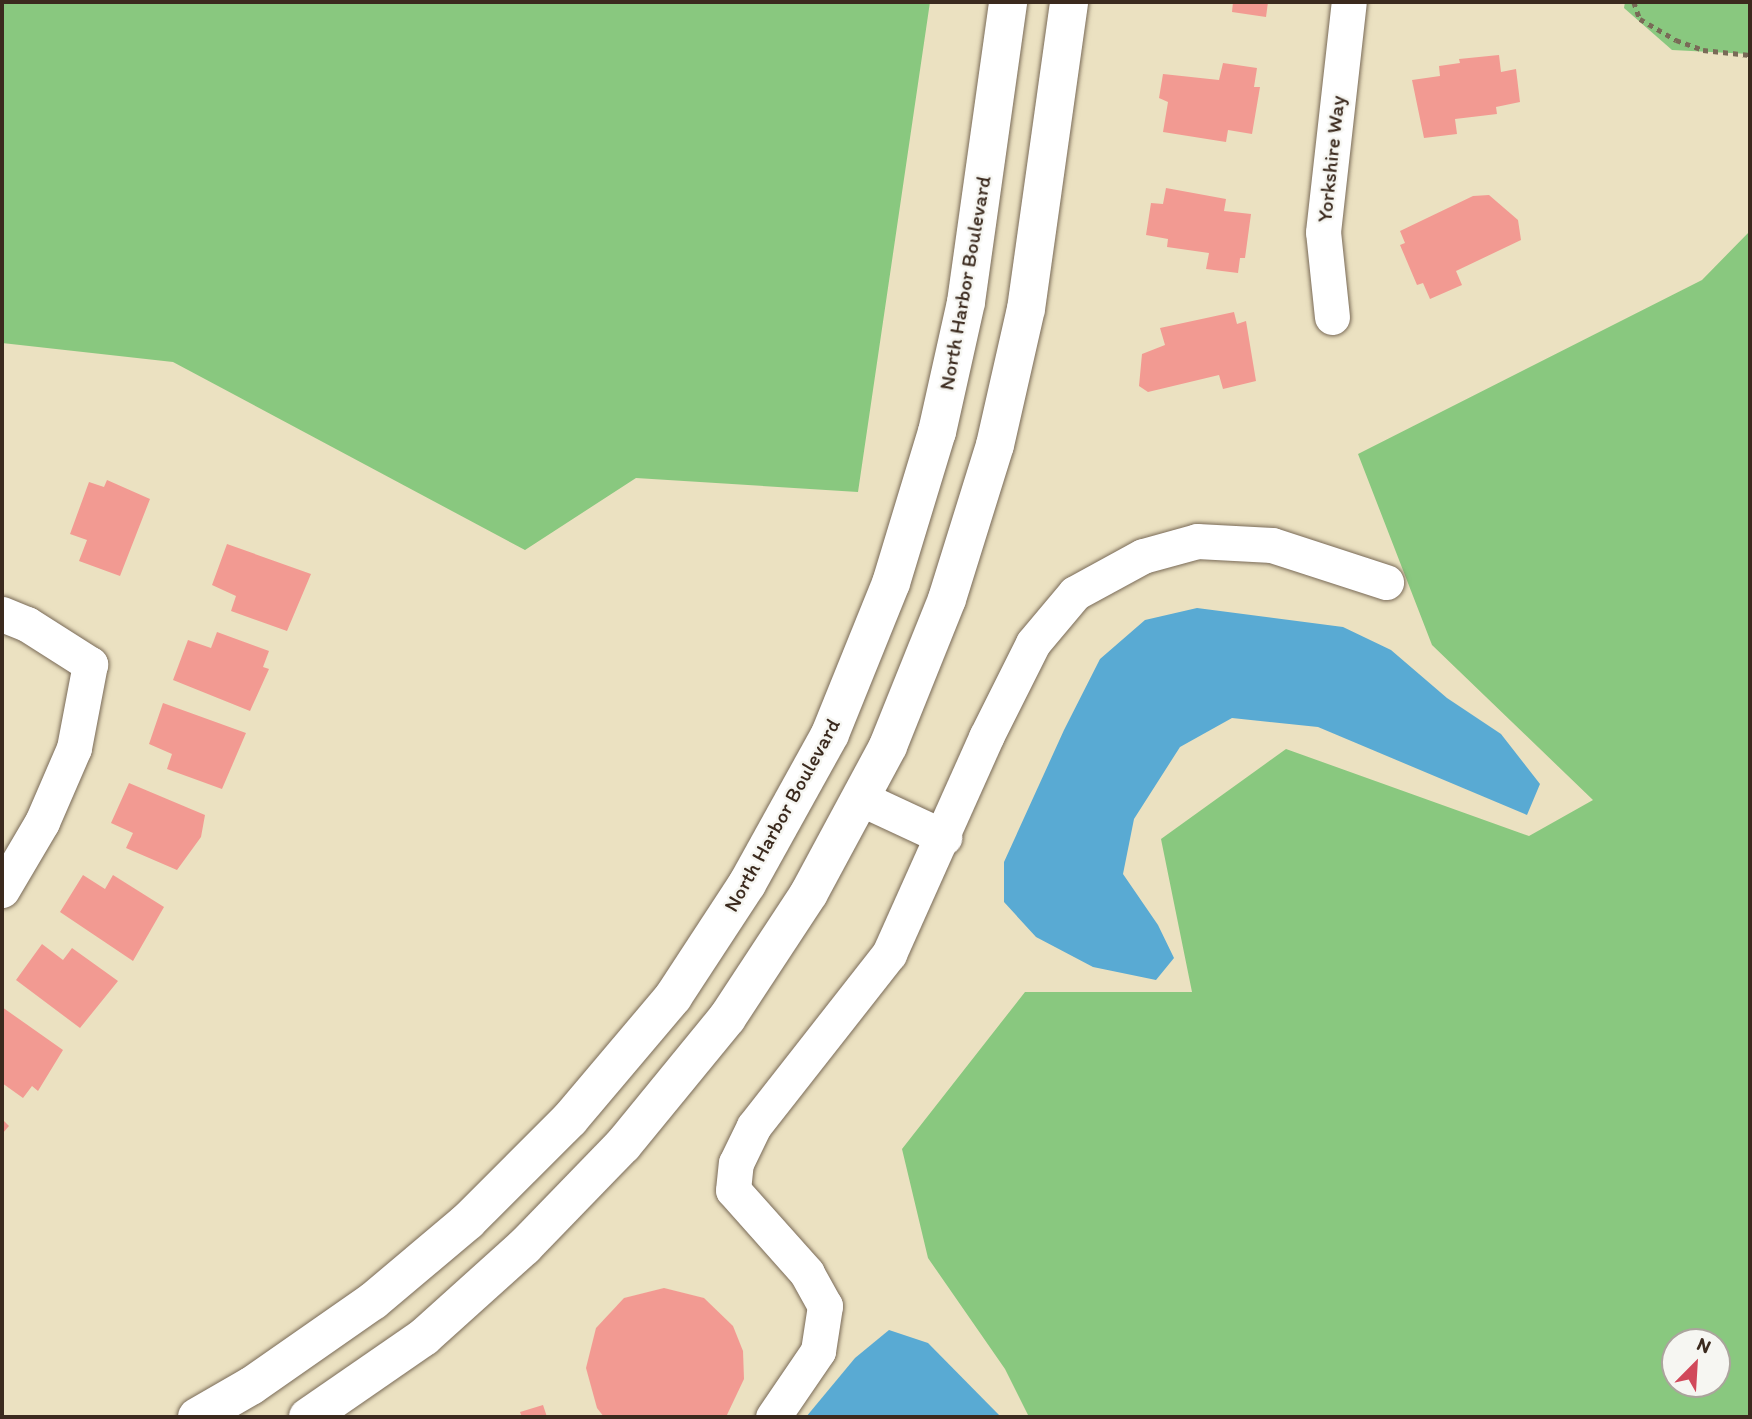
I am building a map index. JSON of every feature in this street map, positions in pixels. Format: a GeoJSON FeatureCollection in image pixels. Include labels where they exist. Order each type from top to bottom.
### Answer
{"type":"FeatureCollection","features":[{"type":"Feature","properties":{"kind":"main road","name":"North Harbor Boulevard"},"geometry":{"type":"LineString","coordinates":[[197,1417],[251,1386],[373,1301],[468,1221],[570,1119],[664,1007],[747,884],[830,734],[891,583],[937,432],[966,302],[1008,2]]}},
{"type":"Feature","properties":{"kind":"main road"},"geometry":{"type":"LineString","coordinates":[[308,1417],[424,1337],[524,1247],[623,1145],[727,1018],[809,893],[888,746],[947,599],[995,445],[1026,309],[1069,2]]}},
{"type":"Feature","properties":{"kind":"street","name":"Yorkshire Way"},"geometry":{"type":"LineString","coordinates":[[1332,317],[1323,232],[1349,2]]}},
{"type":"Feature","properties":{"kind":"street"},"geometry":{"type":"LineString","coordinates":[[773,1417],[818,1351],[825,1306],[807,1273],[733,1190],[736,1163],[754,1126],[889,954],[944,838],[986,737],[1034,643],[1074,593],[1143,556],[1197,541],[1272,545],[1386,582]]}},
{"type":"Feature","properties":{"kind":"street"},"geometry":{"type":"LineString","coordinates":[[2,614],[27,624],[90,664],[74,748],[42,822],[2,891]]}},
{"type":"Feature","properties":{"kind":"street"},"geometry":{"type":"LineString","coordinates":[[860,798],[944,838]]}},
{"type":"Feature","properties":{"kind":"path"},"geometry":{"type":"LineString","coordinates":[[1634,2],[1640,19],[1676,40],[1703,50],[1750,55]]}},
{"type":"Feature","properties":{"kind":"green space"},"geometry":{"type":"Polygon","coordinates":[[[2,2],[930,2],[858,492],[636,478],[525,550],[173,362],[2,343],[2,2]]]}},
{"type":"Feature","properties":{"kind":"green space"},"geometry":{"type":"Polygon","coordinates":[[[1625,2],[1750,2],[1750,54],[1672,50],[1624,8],[1625,2]]]}},
{"type":"Feature","properties":{"kind":"green space"},"geometry":{"type":"Polygon","coordinates":[[[1750,231],[1750,1417],[1029,1417],[1005,1369],[928,1258],[902,1149],[1025,992],[1192,992],[1161,839],[1286,749],[1529,836],[1593,800],[1432,645],[1358,454],[1702,280],[1750,231]]]}},
{"type":"Feature","properties":{"kind":"water"},"geometry":{"type":"Polygon","coordinates":[[[1197,608],[1343,627],[1391,650],[1447,698],[1501,734],[1540,784],[1527,815],[1318,727],[1232,718],[1180,747],[1134,819],[1123,874],[1158,925],[1174,958],[1156,980],[1093,967],[1036,937],[1004,902],[1004,862],[1064,730],[1100,659],[1145,620],[1197,608]]]}},
{"type":"Feature","properties":{"kind":"water"},"geometry":{"type":"Polygon","coordinates":[[[889,1330],[928,1343],[1001,1417],[806,1417],[855,1358],[889,1330]]]}},
{"type":"Feature","properties":{"kind":"building"},"geometry":{"type":"Polygon","coordinates":[[[1233,2],[1268,2],[1266,17],[1232,12],[1233,2]]]}},
{"type":"Feature","properties":{"kind":"building"},"geometry":{"type":"Polygon","coordinates":[[[1499,55],[1501,72],[1516,69],[1520,102],[1496,107],[1497,114],[1455,119],[1457,134],[1424,138],[1412,80],[1440,76],[1439,66],[1460,63],[1459,59],[1499,55]]]}},
{"type":"Feature","properties":{"kind":"building"},"geometry":{"type":"Polygon","coordinates":[[[1223,63],[1257,68],[1254,87],[1260,87],[1252,134],[1228,130],[1226,142],[1163,132],[1168,102],[1159,98],[1163,74],[1219,80],[1223,63]]]}},
{"type":"Feature","properties":{"kind":"building"},"geometry":{"type":"Polygon","coordinates":[[[1166,188],[1226,199],[1224,211],[1251,214],[1245,258],[1240,258],[1238,273],[1206,269],[1209,253],[1167,247],[1168,239],[1146,235],[1151,203],[1163,204],[1166,188]]]}},
{"type":"Feature","properties":{"kind":"building"},"geometry":{"type":"Polygon","coordinates":[[[1489,195],[1518,220],[1521,240],[1456,271],[1462,285],[1430,299],[1423,283],[1417,285],[1400,245],[1405,243],[1400,231],[1473,196],[1489,195]]]}},
{"type":"Feature","properties":{"kind":"building"},"geometry":{"type":"Polygon","coordinates":[[[1234,312],[1237,324],[1246,321],[1256,381],[1223,389],[1219,375],[1148,392],[1139,386],[1142,354],[1165,345],[1160,328],[1234,312]]]}},
{"type":"Feature","properties":{"kind":"building"},"geometry":{"type":"Polygon","coordinates":[[[107,480],[150,499],[120,576],[79,561],[87,540],[70,534],[89,482],[104,487],[107,480]]]}},
{"type":"Feature","properties":{"kind":"building"},"geometry":{"type":"Polygon","coordinates":[[[227,544],[311,574],[287,631],[231,611],[236,596],[212,585],[227,544]]]}},
{"type":"Feature","properties":{"kind":"building"},"geometry":{"type":"Polygon","coordinates":[[[217,632],[269,651],[263,667],[269,669],[250,711],[173,680],[188,640],[211,648],[217,632]]]}},
{"type":"Feature","properties":{"kind":"building"},"geometry":{"type":"Polygon","coordinates":[[[163,703],[246,733],[222,789],[167,769],[172,754],[149,744],[163,703]]]}},
{"type":"Feature","properties":{"kind":"building"},"geometry":{"type":"Polygon","coordinates":[[[129,783],[205,815],[201,837],[177,870],[126,848],[133,833],[111,823],[129,783]]]}},
{"type":"Feature","properties":{"kind":"building"},"geometry":{"type":"Polygon","coordinates":[[[83,875],[105,889],[113,875],[164,907],[133,961],[60,912],[83,875]]]}},
{"type":"Feature","properties":{"kind":"building"},"geometry":{"type":"Polygon","coordinates":[[[42,944],[63,960],[72,948],[118,981],[80,1028],[16,980],[42,944]]]}},
{"type":"Feature","properties":{"kind":"building"},"geometry":{"type":"Polygon","coordinates":[[[2,1007],[63,1050],[38,1091],[32,1086],[23,1098],[2,1083],[2,1007]]]}},
{"type":"Feature","properties":{"kind":"building"},"geometry":{"type":"Polygon","coordinates":[[[2,1119],[9,1126],[2,1134],[2,1119]]]}},
{"type":"Feature","properties":{"kind":"building"},"geometry":{"type":"Polygon","coordinates":[[[664,1288],[704,1298],[733,1326],[743,1351],[744,1379],[726,1417],[604,1417],[597,1408],[586,1368],[596,1328],[624,1298],[664,1288]]]}},
{"type":"Feature","properties":{"kind":"building"},"geometry":{"type":"Polygon","coordinates":[[[543,1405],[547,1417],[522,1417],[520,1412],[543,1405]]]}}]}
